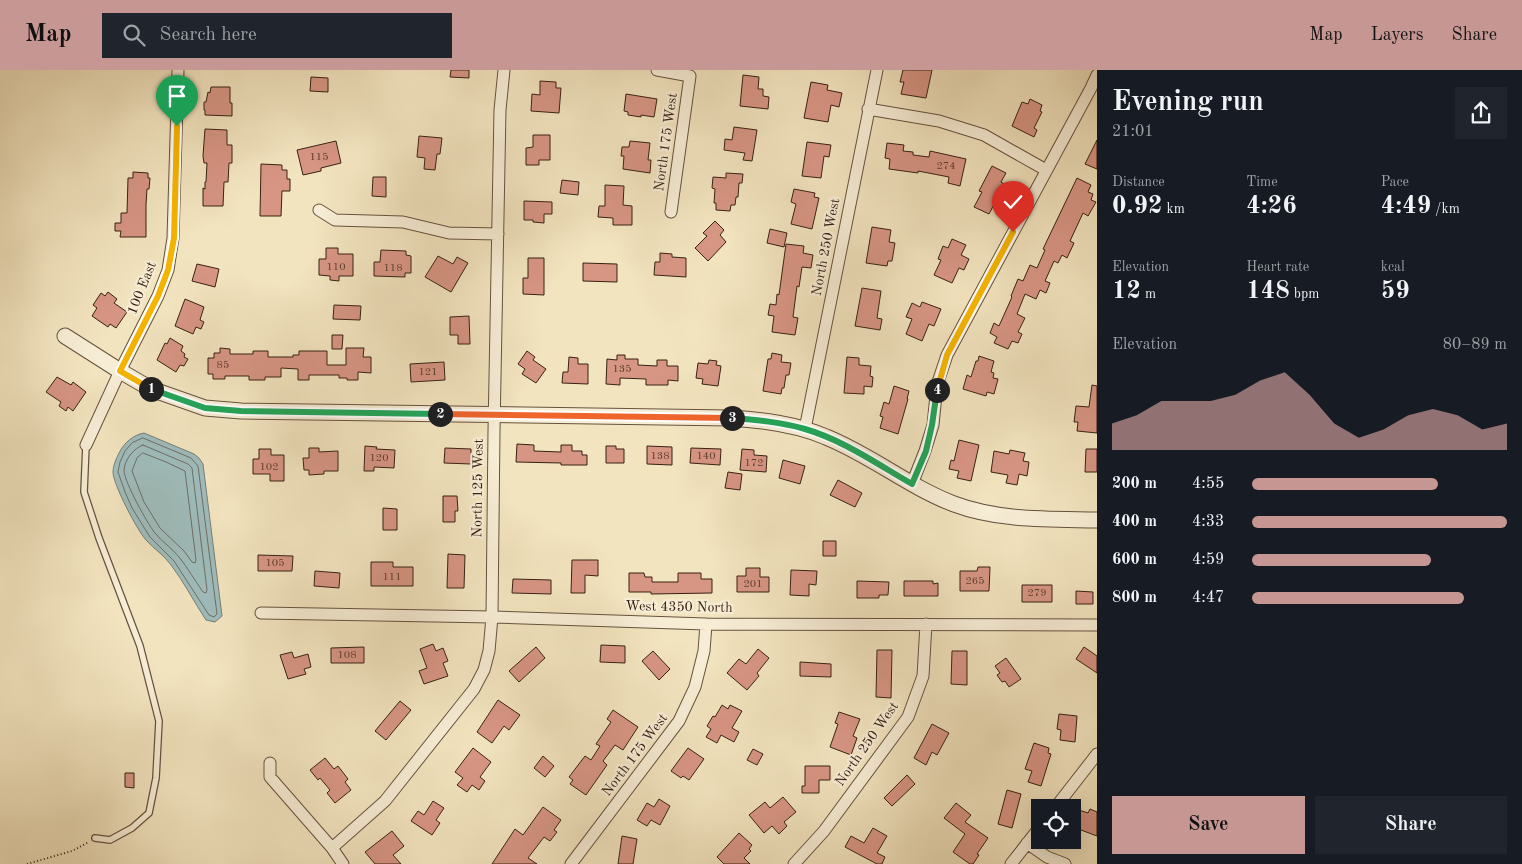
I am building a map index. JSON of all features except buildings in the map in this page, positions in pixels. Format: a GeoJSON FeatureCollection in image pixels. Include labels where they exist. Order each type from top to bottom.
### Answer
{"type":"FeatureCollection","features":[{"type":"Feature","properties":{"kind":"street","name":"100 East"},"geometry":{"type":"LineString","coordinates":[[86,444],[158,296],[168,270],[174,238],[178,70]]}},
{"type":"Feature","properties":{"kind":"street","name":"North 125 West"},"geometry":{"type":"LineString","coordinates":[[332,848],[385,801],[474,689],[484,670],[489,651],[492,617],[500,110],[504,70]]}},
{"type":"Feature","properties":{"kind":"street","name":"North 175 West"},"geometry":{"type":"LineString","coordinates":[[657,70],[690,76],[671,212]]}},
{"type":"Feature","properties":{"kind":"street","name":"North 250 West"},"geometry":{"type":"LineString","coordinates":[[805,429],[877,70]]}},
{"type":"Feature","properties":{"kind":"street"},"geometry":{"type":"LineString","coordinates":[[912,484],[928,442],[937,385],[947,355],[1097,75]]}},
{"type":"Feature","properties":{"kind":"street"},"geometry":{"type":"LineString","coordinates":[[868,109],[939,121],[984,135],[1046,170]]}},
{"type":"Feature","properties":{"kind":"street"},"geometry":{"type":"LineString","coordinates":[[319,210],[335,220],[404,222],[448,233],[498,234]]}},
{"type":"Feature","properties":{"kind":"street"},"geometry":{"type":"LineString","coordinates":[[65,336],[151,389],[205,408],[241,411],[764,420],[805,429],[826,437],[912,484],[955,504],[994,515],[1036,519],[1097,520]]}},
{"type":"Feature","properties":{"kind":"street","name":"West 4350 North"},"geometry":{"type":"LineString","coordinates":[[261,612],[706,624],[1097,625]]}},
{"type":"Feature","properties":{"kind":"street","name":"North 175 West"},"geometry":{"type":"LineString","coordinates":[[572,864],[679,722],[695,688],[704,651],[706,624]]}},
{"type":"Feature","properties":{"kind":"street","name":"North 250 West"},"geometry":{"type":"LineString","coordinates":[[794,864],[824,831],[908,718],[923,676],[926,624]]}},
{"type":"Feature","properties":{"kind":"street"},"geometry":{"type":"LineString","coordinates":[[1062,799],[1097,754]]}},
{"type":"Feature","properties":{"kind":"street"},"geometry":{"type":"LineString","coordinates":[[270,762],[270,777],[332,848],[343,864]]}},
{"type":"Feature","properties":{"kind":"street"},"geometry":{"type":"LineString","coordinates":[[1011,864],[1031,838]]}},
{"type":"Feature","properties":{"kind":"street"},"geometry":{"type":"LineString","coordinates":[[1027,843],[1047,857],[1065,864]]}},
{"type":"Feature","properties":{"kind":"lane"},"geometry":{"type":"LineString","coordinates":[[86,444],[84,492],[99,538],[140,646],[159,721],[156,778],[149,813],[132,828],[110,840],[95,838]]}},
{"type":"Feature","properties":{"kind":"path"},"geometry":{"type":"LineString","coordinates":[[27,864],[72,851],[95,838]]}},
{"type":"Feature","properties":{"kind":"water"},"geometry":{"type":"Polygon","coordinates":[[[144,433],[194,454],[203,464],[222,616],[215,622],[206,620],[171,565],[142,535],[126,507],[117,486],[113,470],[119,453],[129,440],[144,433]]]}},
{"type":"Feature","properties":{"kind":"route"},"geometry":{"type":"LineString","coordinates":[[177,126],[174,238],[168,270],[158,296],[120,371],[151,389],[205,408],[241,411],[764,420],[805,429],[826,437],[912,484],[926,451],[932,425],[937,385],[947,355],[1013,232]]}}]}
